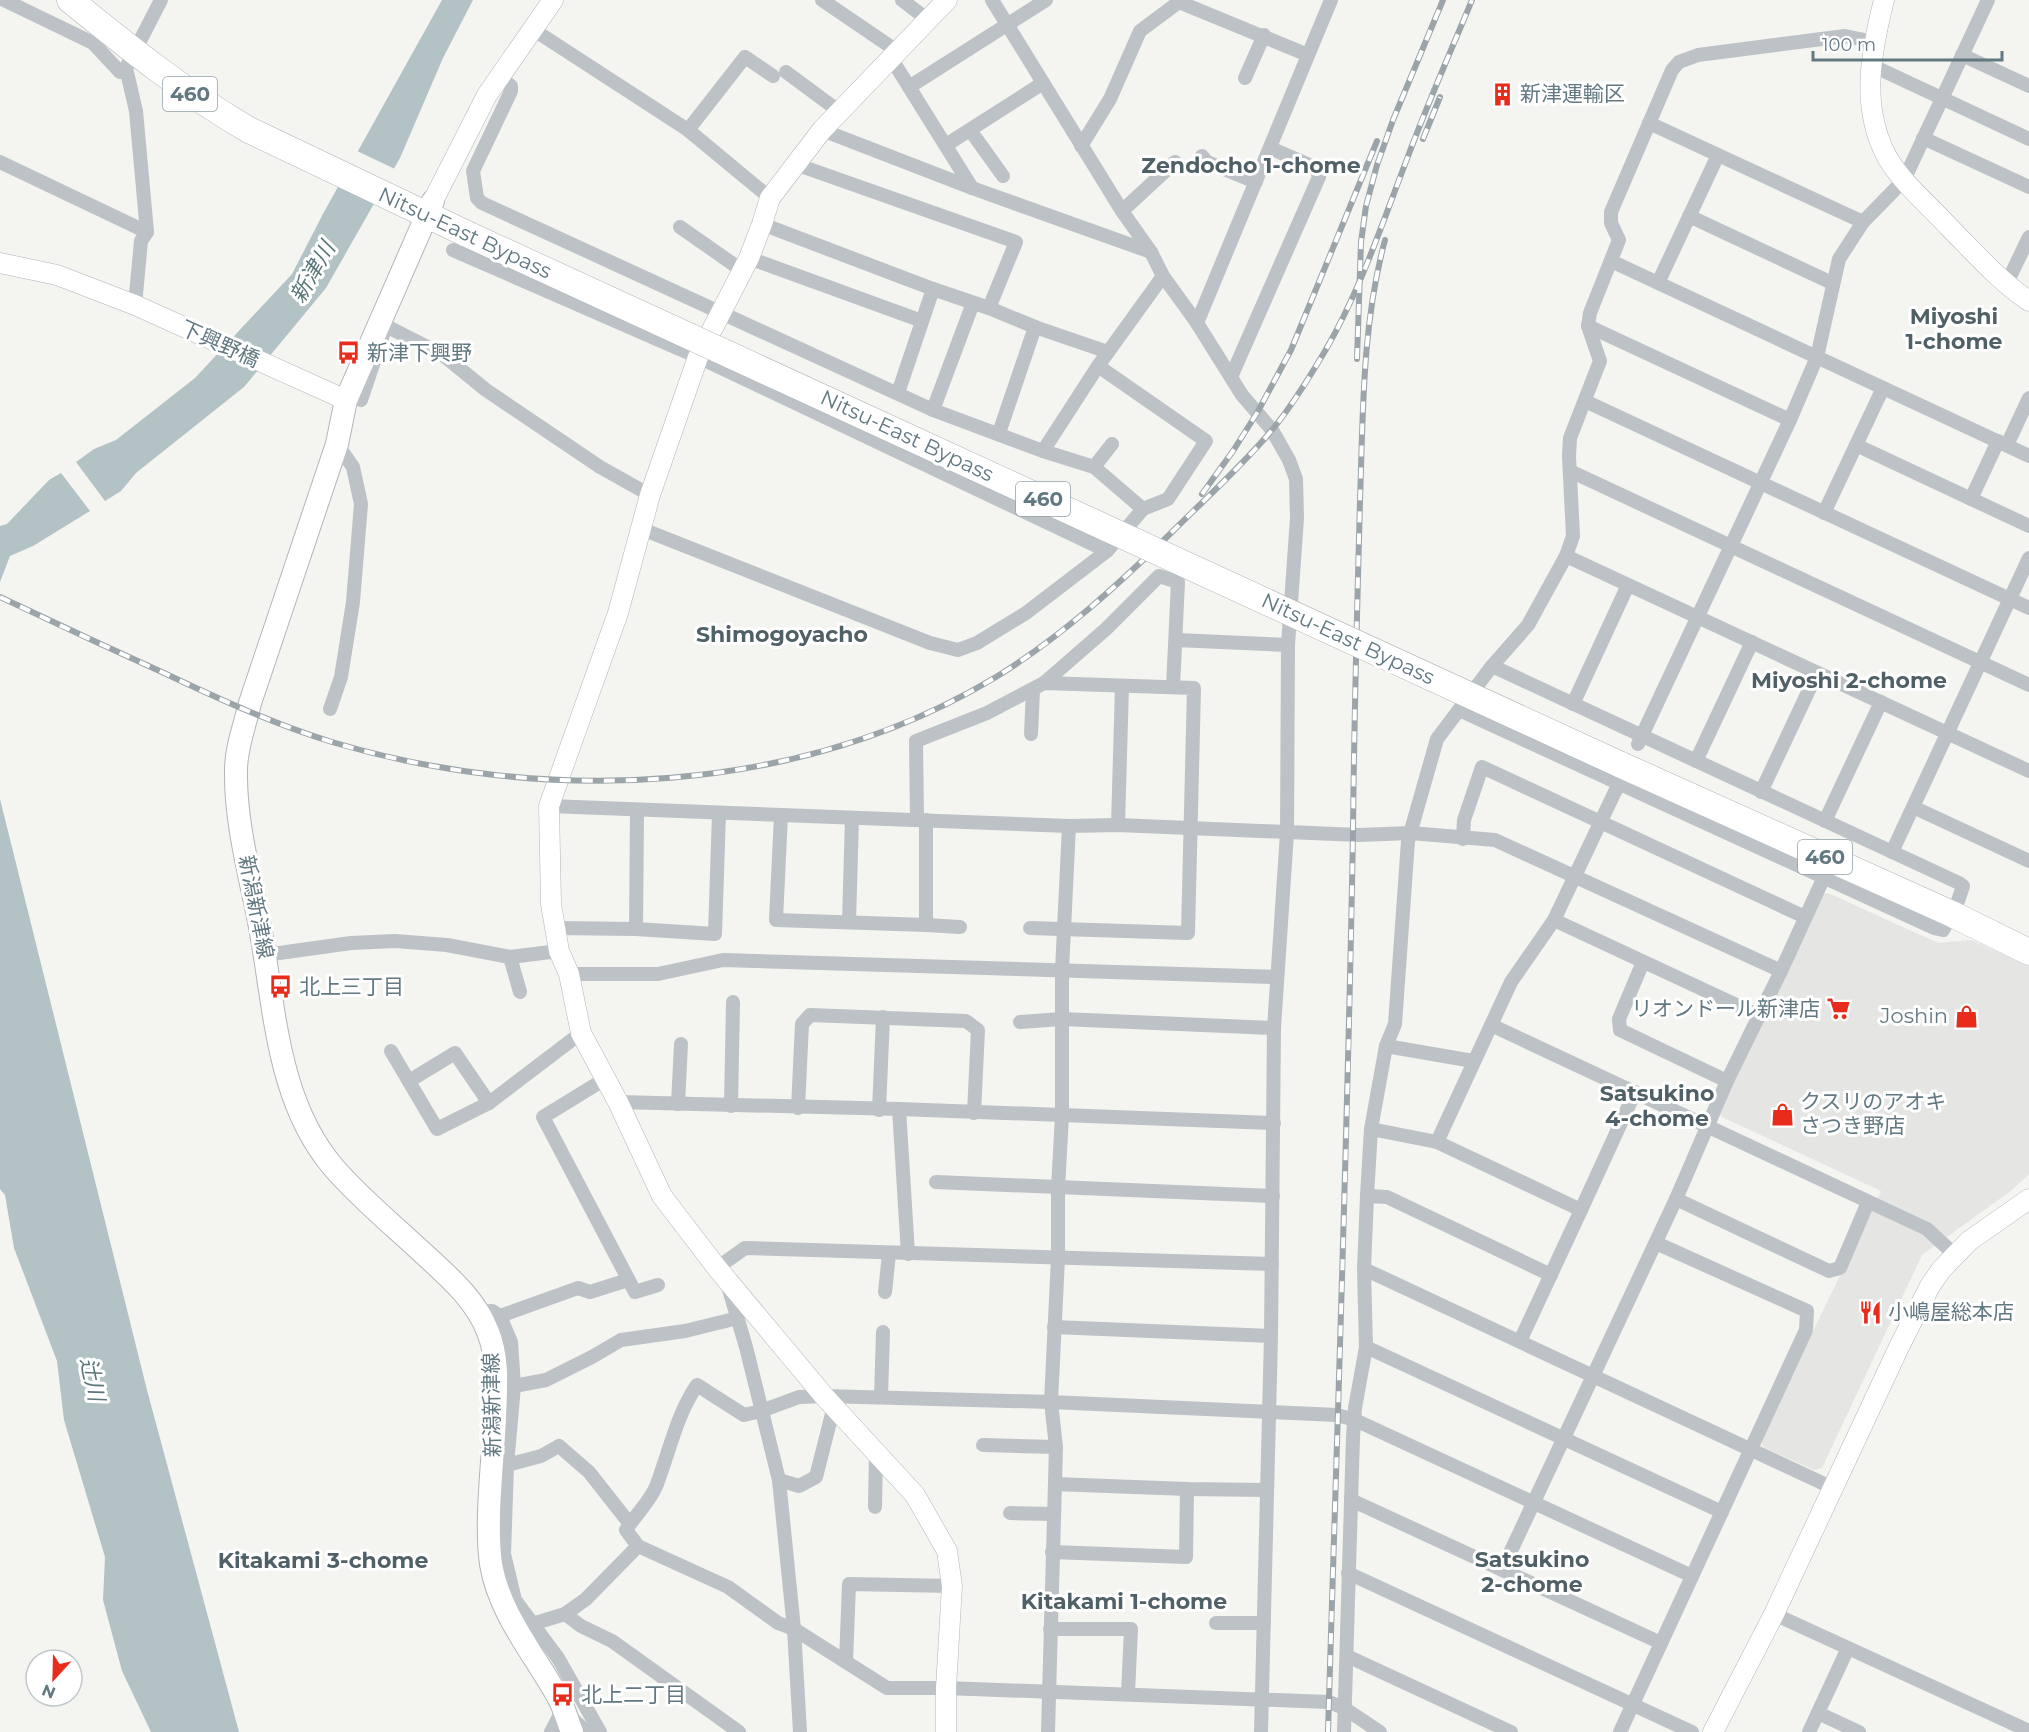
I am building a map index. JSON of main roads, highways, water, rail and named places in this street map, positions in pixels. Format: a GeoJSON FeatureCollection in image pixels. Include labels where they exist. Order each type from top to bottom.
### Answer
{"type":"FeatureCollection","features":[{"type":"Feature","properties":{"kind":"highway","name":"460"},"geometry":{"type":"LineString","coordinates":[[70,0],[134,52],[236,105],[327,159],[419,203]]}},
{"type":"Feature","properties":{"kind":"highway","name":"460"},"geometry":{"type":"LineString","coordinates":[[97,0],[134,52]]}},
{"type":"Feature","properties":{"kind":"highway","name":"Nitsu-East Bypass"},"geometry":{"type":"LineString","coordinates":[[419,203],[465,234],[1955,908],[2029,933]]}},
{"type":"Feature","properties":{"kind":"highway","name":"Nitsu-East Bypass"},"geometry":{"type":"LineString","coordinates":[[1955,908],[2029,952]]}},
{"type":"Feature","properties":{"kind":"main road","name":"新潟新津線"},"geometry":{"type":"LineString","coordinates":[[419,203],[347,397],[337,444],[250,703],[236,767],[240,826],[265,955],[275,1021],[289,1083],[303,1118],[332,1166],[490,1314],[489,1334],[495,1356],[496,1393],[489,1527],[491,1564],[499,1593],[516,1628],[561,1704],[572,1732]]}},
{"type":"Feature","properties":{"kind":"water","name":"新津川"},"geometry":{"type":"Polygon","coordinates":[[[442,0],[473,0],[443,58],[400,158],[326,288],[244,387],[136,473],[121,491],[105,501],[76,462],[94,449],[116,440],[195,378],[292,274],[442,0]]]}},
{"type":"Feature","properties":{"kind":"water"},"geometry":{"type":"Polygon","coordinates":[[[61,473],[90,511],[33,546],[10,556],[0,582],[0,526],[7,524],[49,480],[61,473]]]}},
{"type":"Feature","properties":{"kind":"water","name":"辻川"},"geometry":{"type":"Polygon","coordinates":[[[0,799],[147,1390],[239,1732],[151,1732],[122,1671],[103,1600],[105,1557],[64,1420],[57,1361],[14,1248],[5,1195],[0,1189],[0,799]]]}},
{"type":"Feature","properties":{"kind":"railway"},"geometry":{"type":"LineString","coordinates":[[1357,359],[1361,242],[1366,206],[1393,120],[1443,0]]}},
{"type":"Feature","properties":{"kind":"railway"},"geometry":{"type":"LineString","coordinates":[[0,597],[226,702],[310,735],[414,762],[499,775],[585,781],[671,778],[756,766],[840,746],[920,716],[996,677],[1043,645],[1088,610],[1223,482],[1279,421],[1319,361],[1349,305],[1370,257],[1422,119],[1472,0]]}},
{"type":"Feature","properties":{"kind":"railway"},"geometry":{"type":"LineString","coordinates":[[1423,139],[1440,97]]}},
{"type":"Feature","properties":{"kind":"railway"},"geometry":{"type":"LineString","coordinates":[[1202,494],[1257,413],[1291,350],[1377,141]]}},
{"type":"Feature","properties":{"kind":"railway"},"geometry":{"type":"LineString","coordinates":[[1328,1732],[1348,1056],[1363,403],[1372,304],[1385,240]]}},
{"type":"Feature","properties":{"kind":"place","name":"新津運輸区"},"geometry":{"type":"Point","coordinates":[1502,94]}},
{"type":"Feature","properties":{"kind":"place","name":"新津下興野"},"geometry":{"type":"Point","coordinates":[349,353]}},
{"type":"Feature","properties":{"kind":"place","name":"北上三丁目"},"geometry":{"type":"Point","coordinates":[281,987]}},
{"type":"Feature","properties":{"kind":"place","name":"リオンドール新津店"},"geometry":{"type":"Point","coordinates":[1838,1009]}},
{"type":"Feature","properties":{"kind":"place","name":"Joshin"},"geometry":{"type":"Point","coordinates":[1966,1016]}},
{"type":"Feature","properties":{"kind":"place","name":"クスリのアオキ さつき野店"},"geometry":{"type":"Point","coordinates":[1782,1114]}},
{"type":"Feature","properties":{"kind":"place","name":"小嶋屋総本店"},"geometry":{"type":"Point","coordinates":[1870,1312]}},
{"type":"Feature","properties":{"kind":"place","name":"北上二丁目"},"geometry":{"type":"Point","coordinates":[563,1695]}},
{"type":"Feature","properties":{"kind":"district","name":"Zendocho 1-chome"},"geometry":{"type":"Point","coordinates":[1251,165]}},
{"type":"Feature","properties":{"kind":"district","name":"Miyoshi 1-chome"},"geometry":{"type":"Point","coordinates":[1954,328]}},
{"type":"Feature","properties":{"kind":"district","name":"Shimogoyacho"},"geometry":{"type":"Point","coordinates":[782,634]}},
{"type":"Feature","properties":{"kind":"district","name":"Miyoshi 2-chome"},"geometry":{"type":"Point","coordinates":[1849,680]}},
{"type":"Feature","properties":{"kind":"district","name":"Satsukino 4-chome"},"geometry":{"type":"Point","coordinates":[1657,1106]}},
{"type":"Feature","properties":{"kind":"district","name":"Kitakami 3-chome"},"geometry":{"type":"Point","coordinates":[323,1560]}},
{"type":"Feature","properties":{"kind":"district","name":"Satsukino 2-chome"},"geometry":{"type":"Point","coordinates":[1532,1572]}},
{"type":"Feature","properties":{"kind":"district","name":"Kitakami 1-chome"},"geometry":{"type":"Point","coordinates":[1124,1601]}}]}
